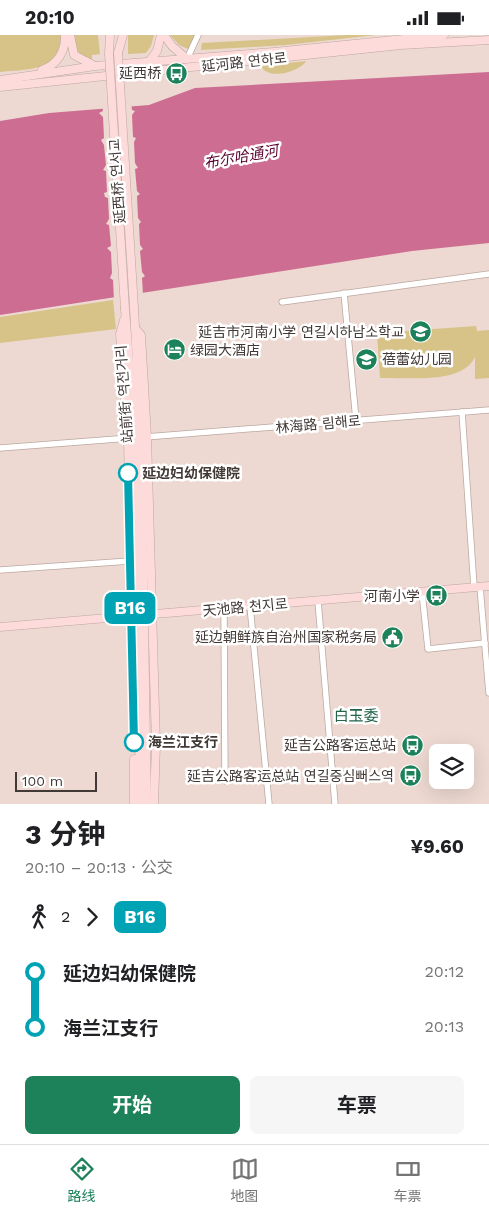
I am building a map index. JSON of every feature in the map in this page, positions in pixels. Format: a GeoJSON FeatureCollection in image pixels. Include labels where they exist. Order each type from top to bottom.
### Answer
{"type":"FeatureCollection","features":[{"type":"Feature","properties":{"kind":"main road"},"geometry":{"type":"LineString","coordinates":[[31,75],[50,67],[58,59],[64,46],[65,35]]}},
{"type":"Feature","properties":{"kind":"main road"},"geometry":{"type":"LineString","coordinates":[[70,35],[78,69],[76,79]]}},
{"type":"Feature","properties":{"kind":"main road"},"geometry":{"type":"LineString","coordinates":[[105,35],[109,51]]}},
{"type":"Feature","properties":{"kind":"main road"},"geometry":{"type":"LineString","coordinates":[[109,51],[110,35]]}},
{"type":"Feature","properties":{"kind":"main road"},"geometry":{"type":"LineString","coordinates":[[119,35],[122,45]]}},
{"type":"Feature","properties":{"kind":"main road"},"geometry":{"type":"LineString","coordinates":[[122,45],[123,35]]}},
{"type":"Feature","properties":{"kind":"main road"},"geometry":{"type":"LineString","coordinates":[[139,73],[151,53],[157,35]]}},
{"type":"Feature","properties":{"kind":"main road"},"geometry":{"type":"LineString","coordinates":[[146,62],[159,48],[162,35]]}},
{"type":"Feature","properties":{"kind":"main road"},"geometry":{"type":"LineString","coordinates":[[162,35],[172,47],[187,59]]}},
{"type":"Feature","properties":{"kind":"main road","name":"延河路 연하로"},"geometry":{"type":"LineString","coordinates":[[0,80],[95,66],[444,35]]}},
{"type":"Feature","properties":{"kind":"main road","name":"延河路 연하로"},"geometry":{"type":"LineString","coordinates":[[0,87],[393,46],[489,39]]}},
{"type":"Feature","properties":{"kind":"main road","name":"延西桥 연서교"},"geometry":{"type":"LineString","coordinates":[[122,45],[118,53],[134,309]]}},
{"type":"Feature","properties":{"kind":"main road","name":"延西桥 연서교"},"geometry":{"type":"LineString","coordinates":[[109,51],[125,312]]}},
{"type":"Feature","properties":{"kind":"main road"},"geometry":{"type":"LineString","coordinates":[[74,55],[95,66]]}},
{"type":"Feature","properties":{"kind":"main road","name":"站前街 역전거리"},"geometry":{"type":"LineString","coordinates":[[134,309],[147,804]]}},
{"type":"Feature","properties":{"kind":"main road","name":"站前街 역전거리"},"geometry":{"type":"LineString","coordinates":[[125,312],[138,437],[130,561],[141,615],[156,744],[154,804]]}},
{"type":"Feature","properties":{"kind":"main road","name":"天池路 천지로"},"geometry":{"type":"LineString","coordinates":[[0,627],[489,586]]}},
{"type":"Feature","properties":{"kind":"main road","name":"站前街 역전거리"},"geometry":{"type":"LineString","coordinates":[[134,804],[141,615]]}},
{"type":"Feature","properties":{"kind":"main road","name":"站前街 역전거리"},"geometry":{"type":"LineString","coordinates":[[140,804],[141,615]]}},
{"type":"Feature","properties":{"kind":"street"},"geometry":{"type":"LineString","coordinates":[[187,59],[198,35]]}},
{"type":"Feature","properties":{"kind":"street"},"geometry":{"type":"LineString","coordinates":[[282,302],[489,274]]}},
{"type":"Feature","properties":{"kind":"street"},"geometry":{"type":"LineString","coordinates":[[344,293],[356,421]]}},
{"type":"Feature","properties":{"kind":"street","name":"林海路 림해로"},"geometry":{"type":"LineString","coordinates":[[0,448],[489,410]]}},
{"type":"Feature","properties":{"kind":"street"},"geometry":{"type":"LineString","coordinates":[[462,412],[477,587],[485,643],[489,693]]}},
{"type":"Feature","properties":{"kind":"street"},"geometry":{"type":"LineString","coordinates":[[0,570],[130,561]]}},
{"type":"Feature","properties":{"kind":"street"},"geometry":{"type":"LineString","coordinates":[[422,592],[428,649],[485,643]]}},
{"type":"Feature","properties":{"kind":"street"},"geometry":{"type":"LineString","coordinates":[[318,601],[335,804]]}},
{"type":"Feature","properties":{"kind":"street"},"geometry":{"type":"LineString","coordinates":[[250,606],[269,804]]}},
{"type":"Feature","properties":{"kind":"street"},"geometry":{"type":"LineString","coordinates":[[224,609],[224,781]]}},
{"type":"Feature","properties":{"kind":"shaded area"},"geometry":{"type":"Polygon","coordinates":[[[0,35],[61,35],[60,47],[49,62],[41,66],[32,69],[0,72],[0,35]]]}},
{"type":"Feature","properties":{"kind":"shaded area"},"geometry":{"type":"Polygon","coordinates":[[[73,35],[98,35],[100,54],[92,55],[92,59],[80,54],[76,48],[73,35]]]}},
{"type":"Feature","properties":{"kind":"shaded area"},"geometry":{"type":"Polygon","coordinates":[[[128,35],[154,35],[151,46],[146,53],[128,54],[128,35]]]}},
{"type":"Feature","properties":{"kind":"shaded area"},"geometry":{"type":"Polygon","coordinates":[[[170,35],[196,35],[190,50],[179,45],[170,35]]]}},
{"type":"Feature","properties":{"kind":"shaded area"},"geometry":{"type":"Polygon","coordinates":[[[376,35],[286,45],[201,50],[202,43],[376,35]]]}},
{"type":"Feature","properties":{"kind":"shaded area"},"geometry":{"type":"Polygon","coordinates":[[[306,61],[292,71],[278,74],[265,71],[261,66],[306,61]]]}},
{"type":"Feature","properties":{"kind":"shaded area"},"geometry":{"type":"Polygon","coordinates":[[[113,300],[116,329],[0,343],[0,317],[113,300]]]}},
{"type":"Feature","properties":{"kind":"shaded area"},"geometry":{"type":"Polygon","coordinates":[[[476,326],[477,331],[489,330],[489,378],[475,379],[475,357],[468,366],[446,376],[433,378],[380,378],[377,333],[476,326]]]}},
{"type":"Feature","properties":{"kind":"water","name":"布尔哈通河"},"geometry":{"type":"Polygon","coordinates":[[[489,72],[489,243],[412,251],[0,315],[0,121],[49,113],[149,105],[195,88],[489,72]]]}},
{"type":"Feature","properties":{"kind":"pier"},"geometry":{"type":"Polygon","coordinates":[[[131,103],[132,110],[135,111],[132,115],[133,137],[136,138],[134,142],[135,163],[138,168],[135,169],[137,191],[140,194],[137,196],[138,218],[141,222],[139,224],[140,245],[143,249],[140,251],[142,272],[145,276],[142,278],[143,295],[114,300],[113,280],[110,278],[112,273],[111,252],[107,248],[111,246],[109,225],[106,224],[109,219],[108,198],[105,197],[104,193],[107,192],[106,171],[103,170],[106,165],[104,145],[101,140],[104,138],[103,117],[99,113],[103,111],[102,105],[131,103]]]}},
{"type":"Feature","properties":{"kind":"bus line","name":"B16"},"geometry":{"type":"LineString","coordinates":[[128,473],[134,742]]}},
{"type":"Feature","properties":{"kind":"place","name":"延西桥"},"geometry":{"type":"Point","coordinates":[177,73]}},
{"type":"Feature","properties":{"kind":"place","name":"延吉市河南小学 연길시하남소학교"},"geometry":{"type":"Point","coordinates":[420,332]}},
{"type":"Feature","properties":{"kind":"place","name":"绿园大酒店"},"geometry":{"type":"Point","coordinates":[174,350]}},
{"type":"Feature","properties":{"kind":"place","name":"蓓蕾幼儿园"},"geometry":{"type":"Point","coordinates":[366,359]}},
{"type":"Feature","properties":{"kind":"place","name":"延边妇幼保健院"},"geometry":{"type":"Point","coordinates":[128,473]}},
{"type":"Feature","properties":{"kind":"place","name":"河南小学"},"geometry":{"type":"Point","coordinates":[436,596]}},
{"type":"Feature","properties":{"kind":"place","name":"延边朝鲜族自治州国家税务局"},"geometry":{"type":"Point","coordinates":[393,637]}},
{"type":"Feature","properties":{"kind":"place","name":"海兰江支行"},"geometry":{"type":"Point","coordinates":[134,742]}},
{"type":"Feature","properties":{"kind":"place","name":"延吉公路客运总站"},"geometry":{"type":"Point","coordinates":[412,745]}},
{"type":"Feature","properties":{"kind":"place","name":"延吉公路客运总站 연길중심뻐스역"},"geometry":{"type":"Point","coordinates":[410,776]}},
{"type":"Feature","properties":{"kind":"district","name":"白玉委"},"geometry":{"type":"Point","coordinates":[356,716]}}]}
